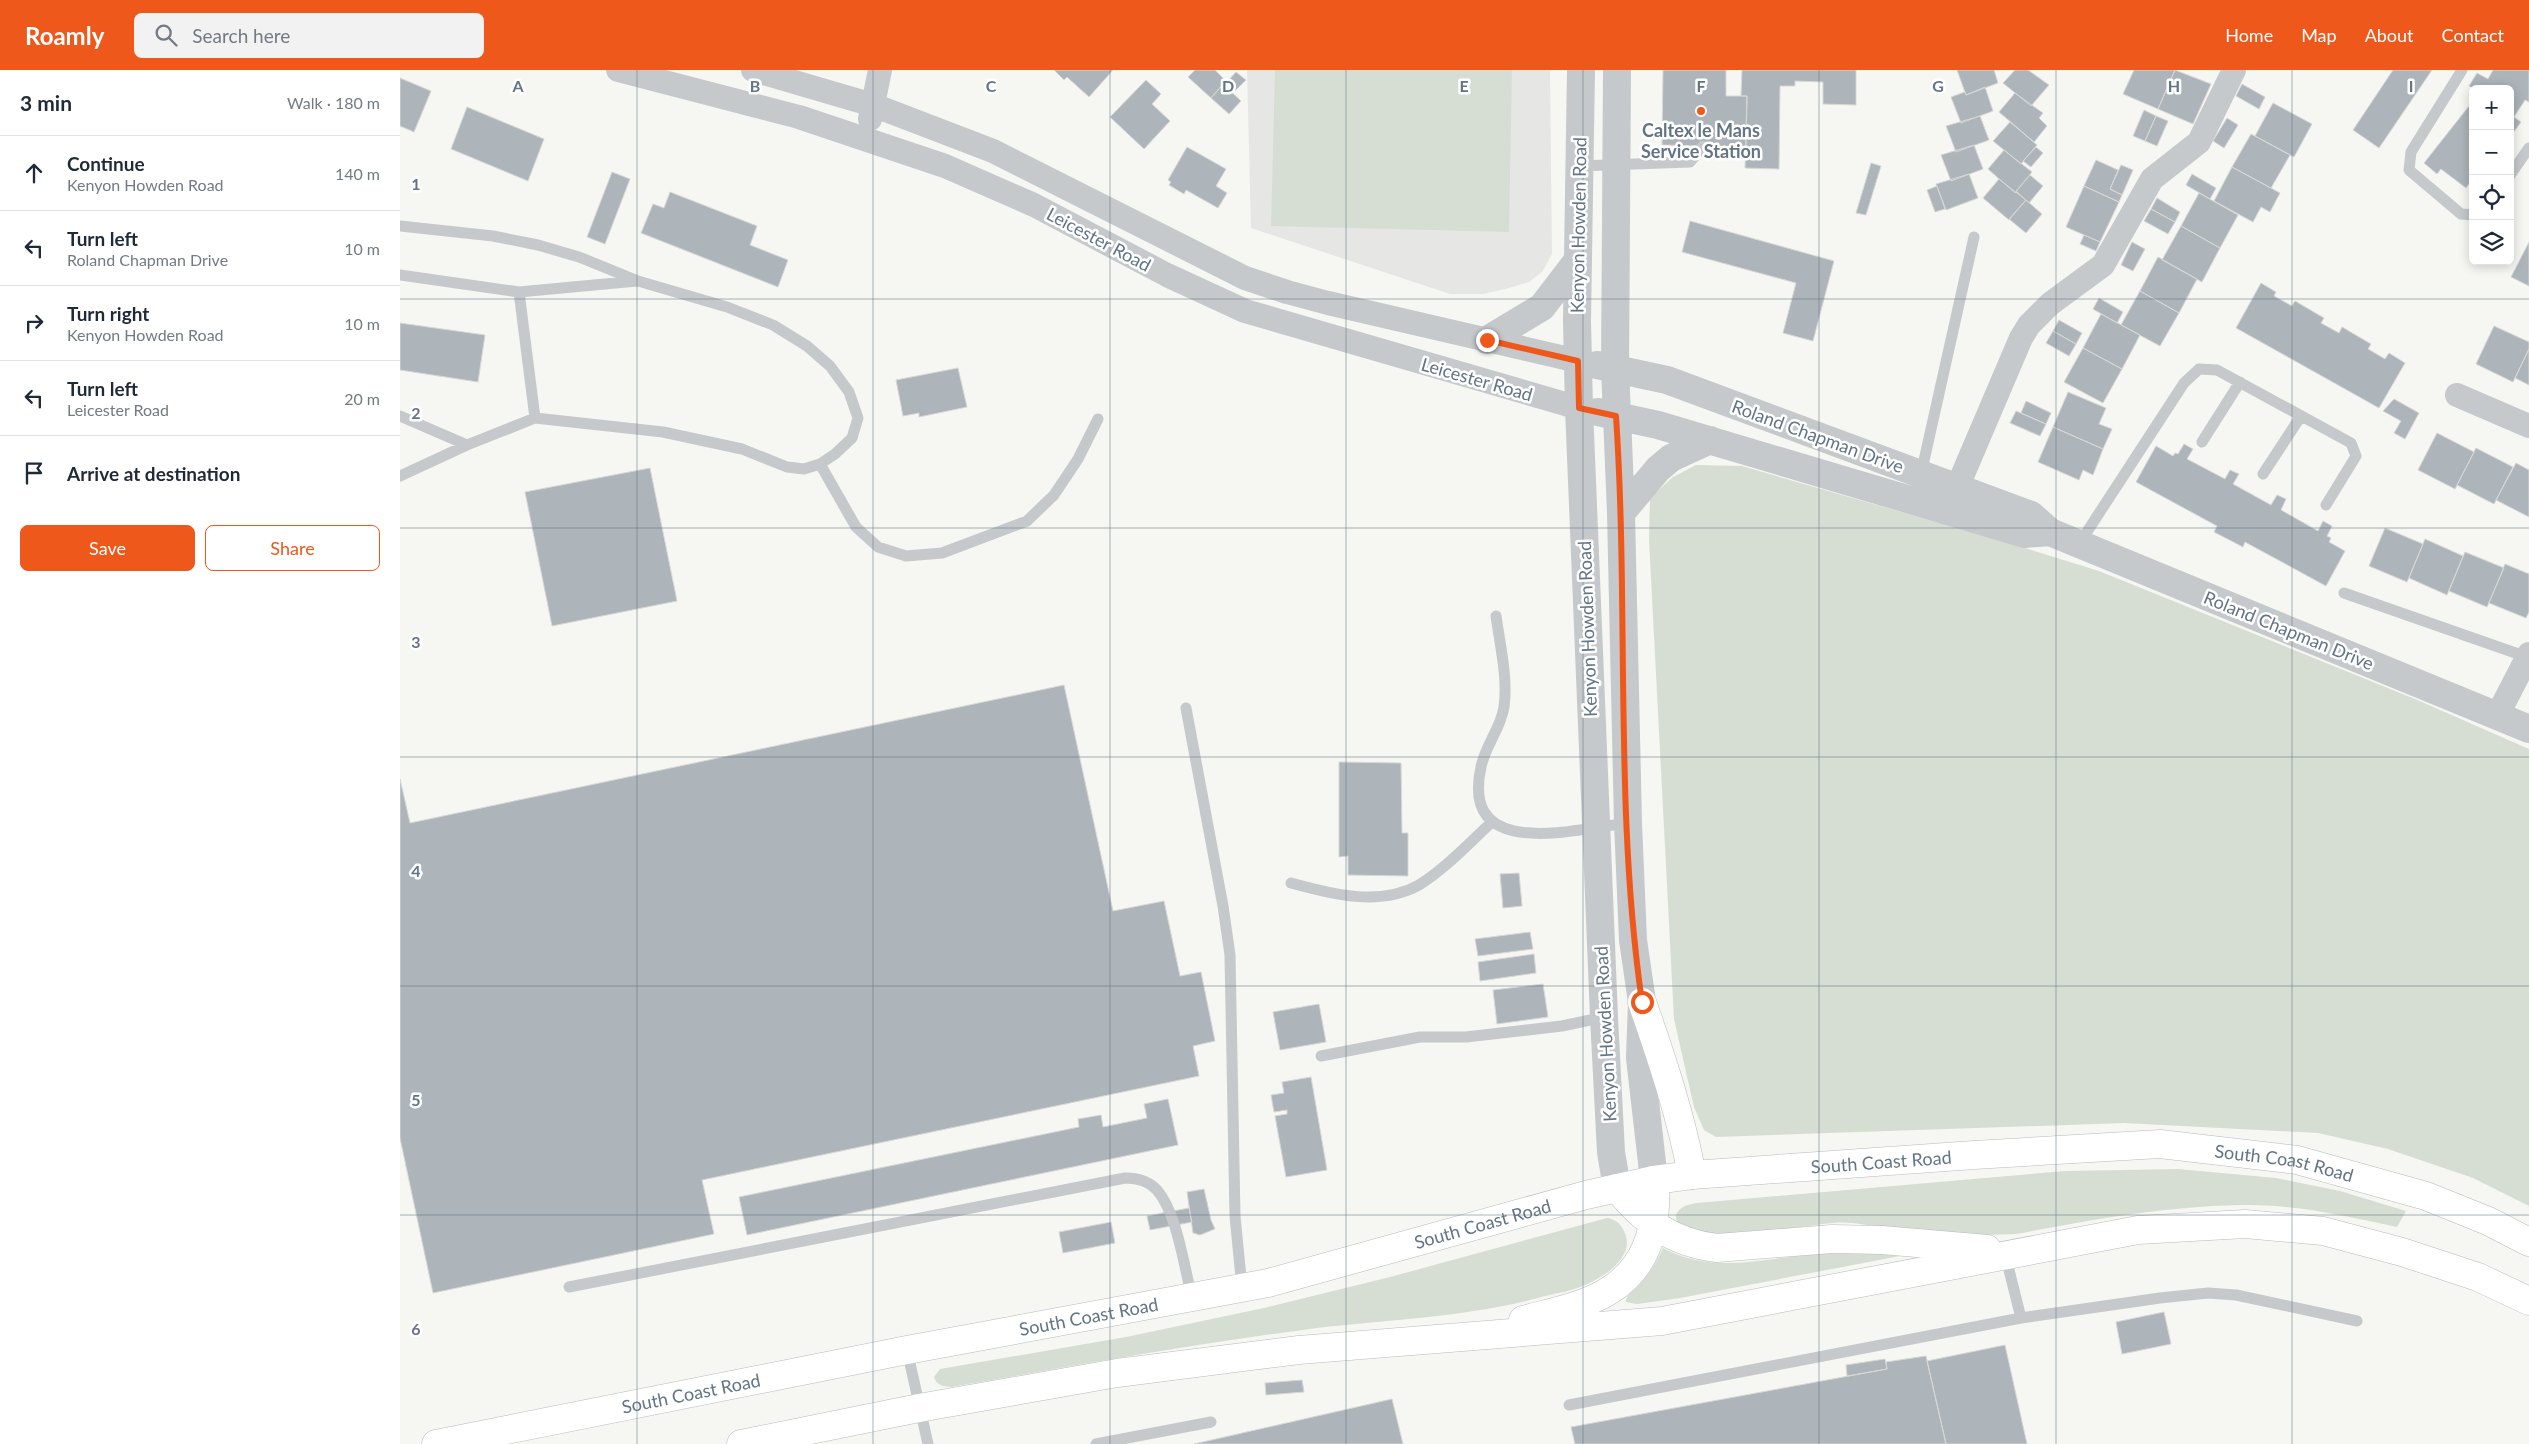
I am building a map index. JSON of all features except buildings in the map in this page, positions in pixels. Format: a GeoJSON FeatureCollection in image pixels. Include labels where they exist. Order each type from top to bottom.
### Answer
{"type":"FeatureCollection","features":[{"type":"Feature","properties":{"kind":"highway"},"geometry":{"type":"LineString","coordinates":[[1642,1002],[1663,1061],[1686,1140],[1692,1175]]}},
{"type":"Feature","properties":{"kind":"highway","name":"South Coast Road"},"geometry":{"type":"LineString","coordinates":[[436,1444],[907,1350],[1268,1283],[1617,1188],[1654,1180],[1692,1175],[2160,1144],[2297,1160],[2426,1196],[2488,1221],[2529,1242]]}},
{"type":"Feature","properties":{"kind":"highway"},"geometry":{"type":"LineString","coordinates":[[1479,1334],[1585,1302],[1608,1292],[1624,1280],[1650,1242],[1655,1227],[1657,1202],[1654,1180]]}},
{"type":"Feature","properties":{"kind":"highway"},"geometry":{"type":"LineString","coordinates":[[1617,1188],[1632,1208],[1655,1227],[1686,1242],[1717,1248],[1832,1239],[1882,1240],[2012,1253]]}},
{"type":"Feature","properties":{"kind":"highway"},"geometry":{"type":"LineString","coordinates":[[741,1444],[919,1408],[1117,1373],[1299,1350],[1479,1334],[1662,1321],[2138,1230],[2245,1224],[2313,1230],[2402,1252],[2478,1277],[2529,1301]]}},
{"type":"Feature","properties":{"kind":"street","name":"Leicester Road"},"geometry":{"type":"LineString","coordinates":[[618,70],[799,117],[945,166],[1034,205],[1167,275],[1245,311],[1579,408]]}},
{"type":"Feature","properties":{"kind":"street","name":"Leicester Road"},"geometry":{"type":"LineString","coordinates":[[753,70],[873,105],[993,151],[1245,278],[1328,303],[1578,361]]}},
{"type":"Feature","properties":{"kind":"street"},"geometry":{"type":"LineString","coordinates":[[865,138],[880,70]]}},
{"type":"Feature","properties":{"kind":"street","name":"Kenyon Howden Road"},"geometry":{"type":"LineString","coordinates":[[1581,70],[1578,260],[1579,408],[1604,1017],[1611,1152],[1617,1188]]}},
{"type":"Feature","properties":{"kind":"street","name":"Kenyon Howden Road"},"geometry":{"type":"LineString","coordinates":[[1617,70],[1615,368],[1621,513],[1628,823],[1633,940],[1642,1002],[1640,1058],[1654,1180]]}},
{"type":"Feature","properties":{"kind":"street"},"geometry":{"type":"LineString","coordinates":[[1957,488],[2021,338],[2030,325],[2050,304],[2103,265],[2152,180],[2199,142],[2234,70]]}},
{"type":"Feature","properties":{"kind":"street"},"geometry":{"type":"LineString","coordinates":[[1487,340],[1542,308],[1578,260]]}},
{"type":"Feature","properties":{"kind":"street","name":"Roland Chapman Drive"},"geometry":{"type":"LineString","coordinates":[[1578,361],[1667,380],[2031,515],[2050,532],[2529,729]]}},
{"type":"Feature","properties":{"kind":"street"},"geometry":{"type":"LineString","coordinates":[[2457,395],[2529,426]]}},
{"type":"Feature","properties":{"kind":"street","name":"Roland Chapman Drive"},"geometry":{"type":"LineString","coordinates":[[1579,408],[1710,440],[2025,534],[2050,532]]}},
{"type":"Feature","properties":{"kind":"street"},"geometry":{"type":"LineString","coordinates":[[1621,513],[1658,469],[1671,458],[1710,440]]}},
{"type":"Feature","properties":{"kind":"street"},"geometry":{"type":"LineString","coordinates":[[2497,716],[2528,655]]}},
{"type":"Feature","properties":{"kind":"lane"},"geometry":{"type":"LineString","coordinates":[[2462,70],[2412,152],[2409,170],[2461,214],[2469,216]]}},
{"type":"Feature","properties":{"kind":"lane"},"geometry":{"type":"LineString","coordinates":[[1579,166],[1690,162],[1703,146]]}},
{"type":"Feature","properties":{"kind":"lane"},"geometry":{"type":"LineString","coordinates":[[2514,169],[2529,148]]}},
{"type":"Feature","properties":{"kind":"lane"},"geometry":{"type":"LineString","coordinates":[[400,226],[493,236],[538,245],[579,257],[638,281],[727,307],[773,325],[807,346],[830,366],[849,392],[858,418],[852,438],[835,454],[820,464],[804,469],[788,467],[742,449],[663,432],[535,418],[466,445],[400,476]]}},
{"type":"Feature","properties":{"kind":"lane"},"geometry":{"type":"LineString","coordinates":[[1921,474],[1974,237]]}},
{"type":"Feature","properties":{"kind":"lane"},"geometry":{"type":"LineString","coordinates":[[400,275],[519,292],[638,281]]}},
{"type":"Feature","properties":{"kind":"lane"},"geometry":{"type":"LineString","coordinates":[[519,292],[535,418]]}},
{"type":"Feature","properties":{"kind":"lane"},"geometry":{"type":"LineString","coordinates":[[2079,544],[2192,374],[2208,368],[2217,370],[2240,382],[2351,443],[2356,456],[2326,505]]}},
{"type":"Feature","properties":{"kind":"lane"},"geometry":{"type":"LineString","coordinates":[[2202,442],[2240,382]]}},
{"type":"Feature","properties":{"kind":"lane"},"geometry":{"type":"LineString","coordinates":[[400,416],[466,445]]}},
{"type":"Feature","properties":{"kind":"lane"},"geometry":{"type":"LineString","coordinates":[[2263,474],[2301,416]]}},
{"type":"Feature","properties":{"kind":"lane"},"geometry":{"type":"LineString","coordinates":[[820,464],[856,527],[878,547],[906,556],[942,553],[1027,521],[1054,495],[1078,460],[1098,419]]}},
{"type":"Feature","properties":{"kind":"lane"},"geometry":{"type":"LineString","coordinates":[[2344,593],[2528,655]]}},
{"type":"Feature","properties":{"kind":"lane"},"geometry":{"type":"LineString","coordinates":[[1496,616],[1505,690],[1504,709],[1481,765],[1478,783],[1480,798],[1492,822],[1502,829],[1530,835],[1628,823]]}},
{"type":"Feature","properties":{"kind":"lane"},"geometry":{"type":"LineString","coordinates":[[1186,708],[1223,906],[1230,955],[1235,1216],[1242,1288]]}},
{"type":"Feature","properties":{"kind":"lane"},"geometry":{"type":"LineString","coordinates":[[1291,883],[1337,895],[1380,896],[1403,891],[1419,884],[1492,822]]}},
{"type":"Feature","properties":{"kind":"lane"},"geometry":{"type":"LineString","coordinates":[[1321,1056],[1420,1037],[1466,1037],[1562,1026],[1604,1017]]}},
{"type":"Feature","properties":{"kind":"lane"},"geometry":{"type":"LineString","coordinates":[[569,1287],[1096,1184],[1137,1178],[1156,1189],[1164,1201],[1172,1220],[1192,1297]]}},
{"type":"Feature","properties":{"kind":"lane"},"geometry":{"type":"LineString","coordinates":[[2012,1253],[2021,1318]]}},
{"type":"Feature","properties":{"kind":"lane"},"geometry":{"type":"LineString","coordinates":[[1570,1405],[2021,1318],[2208,1293],[2236,1295],[2357,1321]]}},
{"type":"Feature","properties":{"kind":"lane"},"geometry":{"type":"LineString","coordinates":[[907,1350],[928,1444]]}},
{"type":"Feature","properties":{"kind":"lane"},"geometry":{"type":"LineString","coordinates":[[1096,1444],[1211,1422]]}},
{"type":"Feature","properties":{"kind":"shaded area"},"geometry":{"type":"Polygon","coordinates":[[[1247,70],[1550,70],[1552,254],[1542,272],[1529,282],[1505,289],[1483,294],[1450,294],[1251,228],[1247,70]]]}},
{"type":"Feature","properties":{"kind":"shaded area"},"geometry":{"type":"Polygon","coordinates":[[[1275,70],[1512,70],[1509,232],[1271,226],[1275,70]]]}},
{"type":"Feature","properties":{"kind":"shaded area"},"geometry":{"type":"Polygon","coordinates":[[[1696,465],[1742,466],[2099,571],[2415,699],[2529,749],[2529,1206],[2473,1178],[2388,1149],[2318,1133],[2124,1123],[1716,1137],[1704,1130],[1694,1107],[1674,1019],[1649,540],[1650,498],[1673,477],[1696,465]]]}},
{"type":"Feature","properties":{"kind":"shaded area"},"geometry":{"type":"Polygon","coordinates":[[[2178,1169],[2276,1178],[2340,1191],[2406,1211],[2397,1227],[2281,1206],[2214,1206],[2157,1211],[2000,1235],[1951,1233],[1839,1223],[1760,1234],[1722,1236],[1690,1230],[1682,1226],[1676,1218],[1679,1210],[1690,1204],[1697,1203],[2065,1171],[2178,1169]]]}},
{"type":"Feature","properties":{"kind":"shaded area"},"geometry":{"type":"Polygon","coordinates":[[[1607,1218],[1613,1219],[1624,1231],[1627,1240],[1626,1249],[1622,1257],[1601,1277],[1565,1292],[1488,1309],[1317,1328],[1225,1341],[951,1387],[939,1384],[934,1377],[940,1369],[1126,1337],[1264,1308],[1390,1277],[1607,1218]]]}},
{"type":"Feature","properties":{"kind":"shaded area"},"geometry":{"type":"Polygon","coordinates":[[[1663,1248],[1702,1261],[1722,1263],[1762,1261],[1824,1253],[1900,1256],[1680,1298],[1637,1304],[1626,1302],[1629,1295],[1651,1270],[1663,1248]]]}},
{"type":"Feature","properties":{"kind":"place","name":"Caltex le Mans Service Station"},"geometry":{"type":"Point","coordinates":[1701,111]}},
{"type":"Feature","properties":{"kind":"route"},"geometry":{"type":"LineString","coordinates":[[1487,340],[1578,361],[1579,408],[1616,416],[1621,513],[1628,823],[1633,940],[1642,1002]]}}]}
